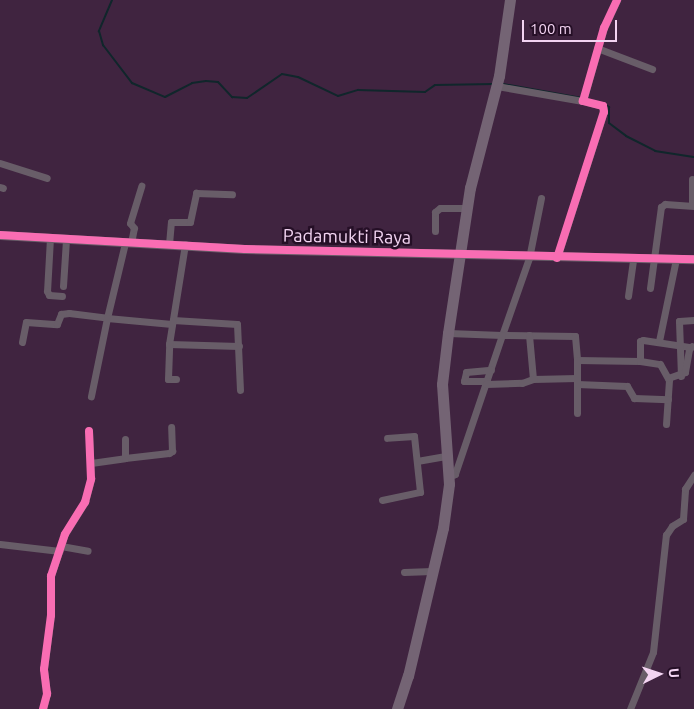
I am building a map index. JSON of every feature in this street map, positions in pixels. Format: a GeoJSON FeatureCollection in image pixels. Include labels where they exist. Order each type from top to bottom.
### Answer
{"type":"FeatureCollection","features":[{"type":"Feature","properties":{"kind":"main road"},"geometry":{"type":"LineString","coordinates":[[397,709],[408,676],[443,528],[448,477],[442,384],[448,333],[468,208],[497,86],[510,0]]}},
{"type":"Feature","properties":{"kind":"street"},"geometry":{"type":"LineString","coordinates":[[583,101],[597,48],[617,0]]}},
{"type":"Feature","properties":{"kind":"street"},"geometry":{"type":"LineString","coordinates":[[597,48],[652,69]]}},
{"type":"Feature","properties":{"kind":"street"},"geometry":{"type":"LineString","coordinates":[[497,86],[603,106],[604,112],[557,258]]}},
{"type":"Feature","properties":{"kind":"street"},"geometry":{"type":"LineString","coordinates":[[0,163],[48,178]]}},
{"type":"Feature","properties":{"kind":"street"},"geometry":{"type":"LineString","coordinates":[[650,288],[661,207],[693,206],[692,179]]}},
{"type":"Feature","properties":{"kind":"street"},"geometry":{"type":"LineString","coordinates":[[91,396],[107,318],[134,228],[130,223],[142,186]]}},
{"type":"Feature","properties":{"kind":"street"},"geometry":{"type":"LineString","coordinates":[[169,244],[172,222],[190,222],[196,193],[232,194]]}},
{"type":"Feature","properties":{"kind":"street"},"geometry":{"type":"LineString","coordinates":[[448,477],[455,474],[529,258],[541,198]]}},
{"type":"Feature","properties":{"kind":"street"},"geometry":{"type":"LineString","coordinates":[[435,231],[436,212],[440,208],[468,208]]}},
{"type":"Feature","properties":{"kind":"street","name":"Padamukti Raya"},"geometry":{"type":"LineString","coordinates":[[0,235],[128,243],[529,258],[694,259]]}},
{"type":"Feature","properties":{"kind":"street"},"geometry":{"type":"LineString","coordinates":[[50,238],[46,291],[49,295],[62,296]]}},
{"type":"Feature","properties":{"kind":"street"},"geometry":{"type":"LineString","coordinates":[[63,286],[66,239]]}},
{"type":"Feature","properties":{"kind":"street"},"geometry":{"type":"LineString","coordinates":[[176,379],[168,379],[170,344],[185,244]]}},
{"type":"Feature","properties":{"kind":"street"},"geometry":{"type":"LineString","coordinates":[[659,341],[676,259]]}},
{"type":"Feature","properties":{"kind":"street"},"geometry":{"type":"LineString","coordinates":[[628,296],[633,260]]}},
{"type":"Feature","properties":{"kind":"street"},"geometry":{"type":"LineString","coordinates":[[22,342],[26,322],[57,324],[62,314],[69,313],[107,318],[172,322],[236,323],[239,346],[240,390]]}},
{"type":"Feature","properties":{"kind":"street"},"geometry":{"type":"LineString","coordinates":[[680,376],[679,320],[694,320]]}},
{"type":"Feature","properties":{"kind":"street"},"geometry":{"type":"LineString","coordinates":[[448,333],[575,336],[577,413]]}},
{"type":"Feature","properties":{"kind":"street"},"geometry":{"type":"LineString","coordinates":[[529,336],[533,379]]}},
{"type":"Feature","properties":{"kind":"street"},"geometry":{"type":"LineString","coordinates":[[640,361],[640,341],[659,341],[692,346],[685,372],[680,376],[668,378]]}},
{"type":"Feature","properties":{"kind":"street"},"geometry":{"type":"LineString","coordinates":[[170,344],[239,346]]}},
{"type":"Feature","properties":{"kind":"street"},"geometry":{"type":"LineString","coordinates":[[577,360],[640,361],[660,364],[668,378],[666,424]]}},
{"type":"Feature","properties":{"kind":"street"},"geometry":{"type":"LineString","coordinates":[[491,370],[466,372],[464,381],[487,383],[522,383],[533,379],[577,381],[628,386],[634,398],[668,399]]}},
{"type":"Feature","properties":{"kind":"street"},"geometry":{"type":"LineString","coordinates":[[91,463],[169,453],[172,451],[171,427]]}},
{"type":"Feature","properties":{"kind":"street"},"geometry":{"type":"LineString","coordinates":[[43,709],[47,694],[44,669],[51,614],[51,576],[69,527],[85,502],[91,463],[89,431]]}},
{"type":"Feature","properties":{"kind":"street"},"geometry":{"type":"LineString","coordinates":[[382,500],[420,493],[414,436],[387,438]]}},
{"type":"Feature","properties":{"kind":"street"},"geometry":{"type":"LineString","coordinates":[[124,458],[125,439]]}},
{"type":"Feature","properties":{"kind":"street"},"geometry":{"type":"LineString","coordinates":[[417,461],[446,456]]}},
{"type":"Feature","properties":{"kind":"street"},"geometry":{"type":"LineString","coordinates":[[630,709],[653,652],[666,535],[672,526],[683,519],[685,489],[694,475]]}},
{"type":"Feature","properties":{"kind":"street"},"geometry":{"type":"LineString","coordinates":[[0,544],[88,551]]}},
{"type":"Feature","properties":{"kind":"street"},"geometry":{"type":"LineString","coordinates":[[404,572],[432,571]]}},
{"type":"Feature","properties":{"kind":"waterway"},"geometry":{"type":"LineString","coordinates":[[112,0],[99,31],[103,45],[132,83],[165,97],[192,83],[206,81],[218,82],[232,97],[247,98],[282,74],[298,77],[338,96],[358,90],[425,92],[435,85],[494,84]]}},
{"type":"Feature","properties":{"kind":"waterway"},"geometry":{"type":"LineString","coordinates":[[503,84],[582,98]]}},
{"type":"Feature","properties":{"kind":"waterway"},"geometry":{"type":"LineString","coordinates":[[606,105],[609,107],[609,123],[626,136],[655,151],[694,157]]}},
{"type":"Feature","properties":{"kind":"cycle path"},"geometry":{"type":"LineString","coordinates":[[557,258],[604,112],[603,106],[583,101],[604,28],[617,0]]}},
{"type":"Feature","properties":{"kind":"cycle path"},"geometry":{"type":"LineString","coordinates":[[0,235],[245,249],[694,259]]}},
{"type":"Feature","properties":{"kind":"cycle path"},"geometry":{"type":"LineString","coordinates":[[43,709],[47,694],[44,669],[51,615],[51,576],[65,534],[85,502],[91,479],[89,431]]}}]}
